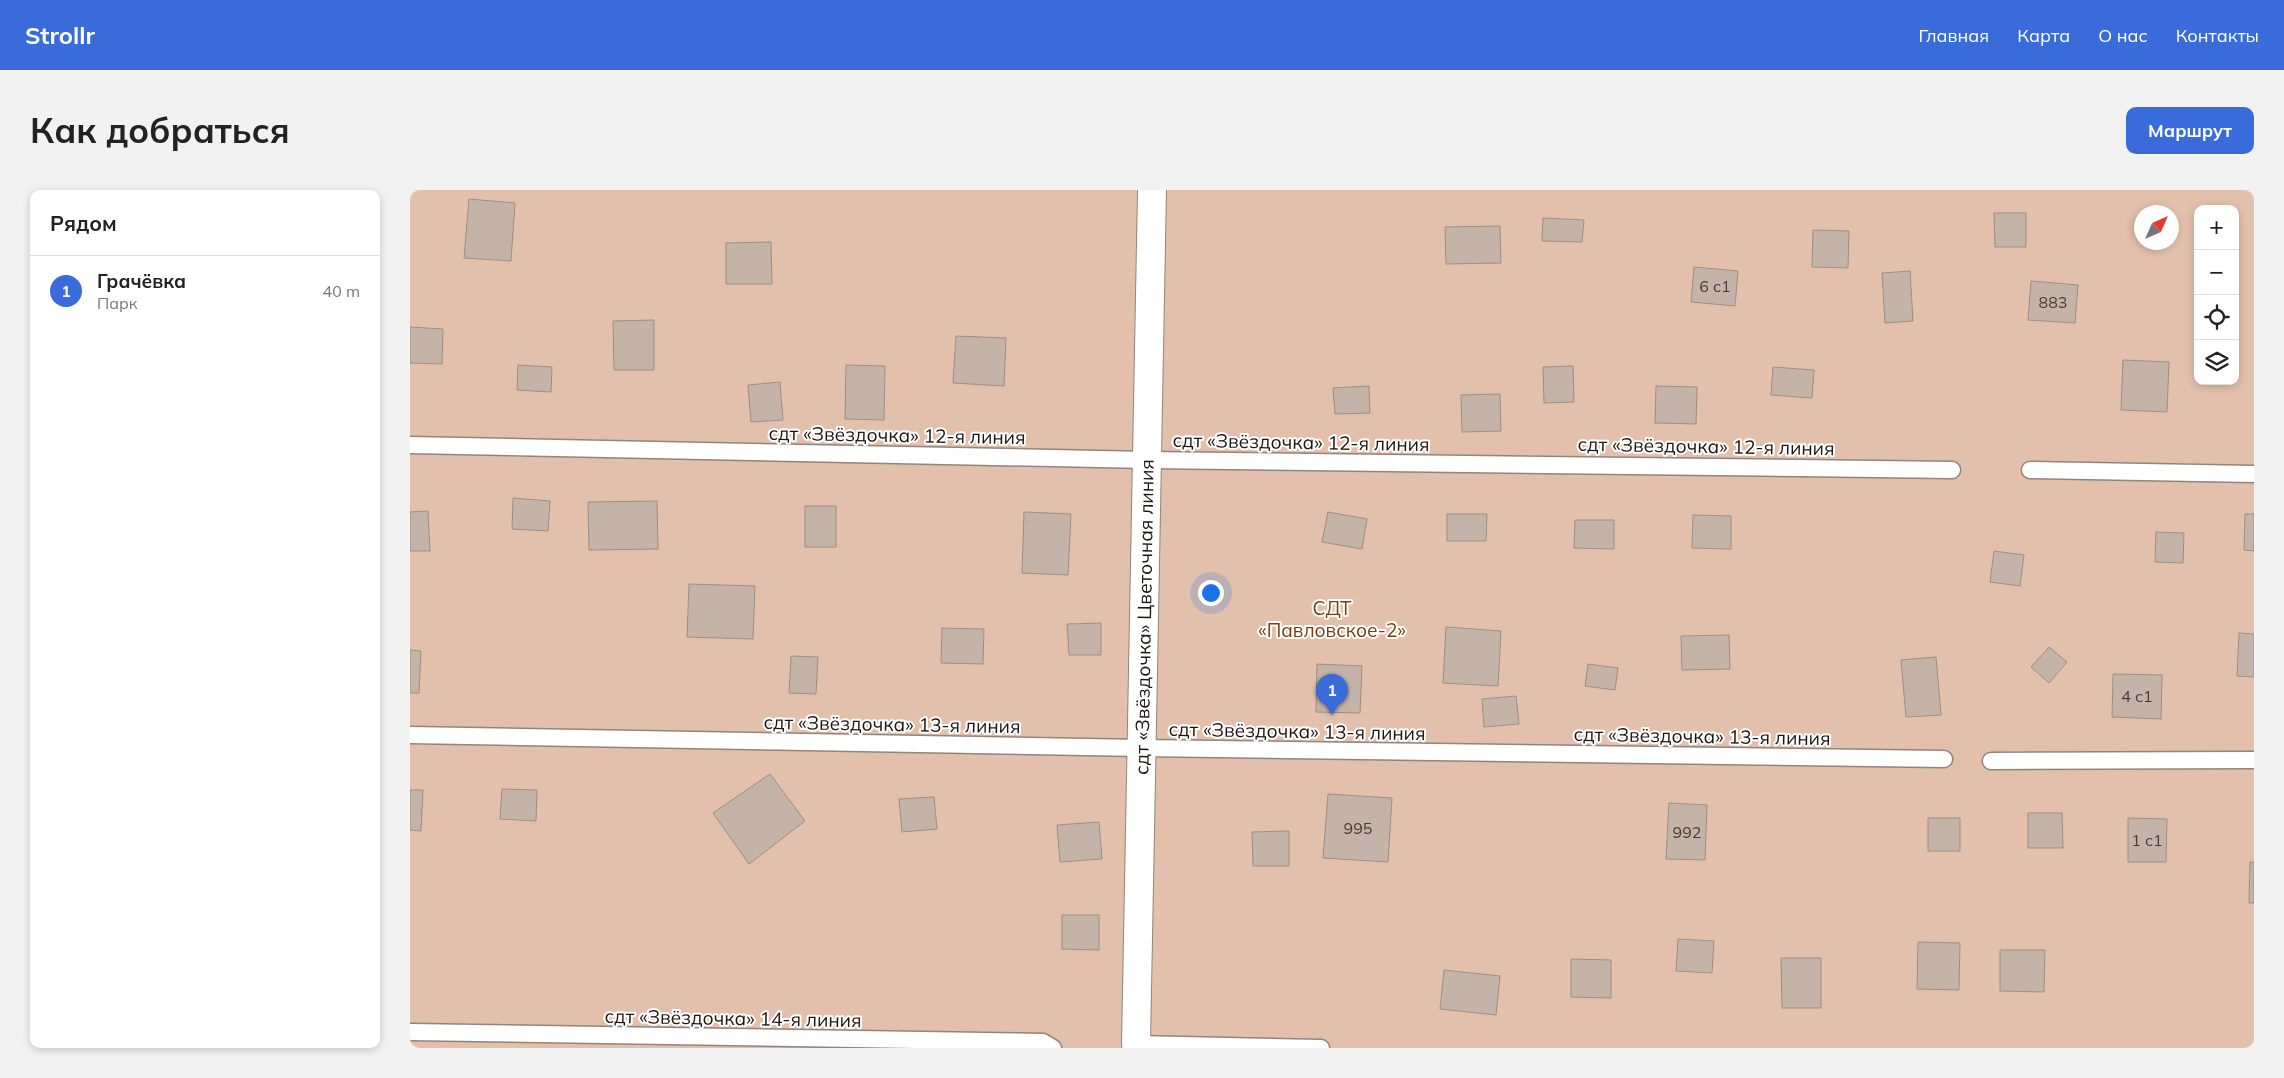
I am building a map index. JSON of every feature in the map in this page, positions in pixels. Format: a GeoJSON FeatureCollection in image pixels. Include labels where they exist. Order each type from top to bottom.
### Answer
{"type":"FeatureCollection","features":[{"type":"Feature","properties":{"kind":"street","name":"сдт «Звёздочка» Цветочная линия"},"geometry":{"type":"LineString","coordinates":[[1134,1046],[1142,748],[1152,190]]}},
{"type":"Feature","properties":{"kind":"lane","name":"сдт «Звёздочка» 12-я линия"},"geometry":{"type":"LineString","coordinates":[[410,445],[1147,460],[1952,470]]}},
{"type":"Feature","properties":{"kind":"lane"},"geometry":{"type":"LineString","coordinates":[[2030,470],[2254,474]]}},
{"type":"Feature","properties":{"kind":"lane","name":"сдт «Звёздочка» 13-я линия"},"geometry":{"type":"LineString","coordinates":[[410,735],[1142,748],[1944,759]]}},
{"type":"Feature","properties":{"kind":"lane"},"geometry":{"type":"LineString","coordinates":[[1991,762],[2254,760]]}},
{"type":"Feature","properties":{"kind":"lane","name":"сдт «Звёздочка» 14-я линия"},"geometry":{"type":"LineString","coordinates":[[410,1032],[1043,1042],[1053,1048]]}},
{"type":"Feature","properties":{"kind":"lane"},"geometry":{"type":"LineString","coordinates":[[1134,1046],[1321,1048]]}},
{"type":"Feature","properties":{"kind":"green space","name":"СДТ «Павловское-2»"},"geometry":{"type":"Polygon","coordinates":[[[410,190],[2254,190],[2254,1048],[410,1048],[410,190]]]}},
{"type":"Feature","properties":{"kind":"building"},"geometry":{"type":"Polygon","coordinates":[[[469,199],[515,203],[511,261],[464,258],[469,199]]]}},
{"type":"Feature","properties":{"kind":"building"},"geometry":{"type":"Polygon","coordinates":[[[1994,213],[2026,213],[2026,247],[1995,247],[1994,213]]]}},
{"type":"Feature","properties":{"kind":"building"},"geometry":{"type":"Polygon","coordinates":[[[1543,218],[1584,220],[1582,242],[1542,241],[1543,218]]]}},
{"type":"Feature","properties":{"kind":"building"},"geometry":{"type":"Polygon","coordinates":[[[1500,226],[1501,263],[1446,264],[1445,227],[1500,226]]]}},
{"type":"Feature","properties":{"kind":"building"},"geometry":{"type":"Polygon","coordinates":[[[1813,230],[1849,231],[1848,268],[1812,267],[1813,230]]]}},
{"type":"Feature","properties":{"kind":"building"},"geometry":{"type":"Polygon","coordinates":[[[771,242],[772,284],[726,284],[726,243],[771,242]]]}},
{"type":"Feature","properties":{"kind":"building"},"geometry":{"type":"Polygon","coordinates":[[[1694,267],[1738,271],[1735,306],[1691,302],[1694,267]]]}},
{"type":"Feature","properties":{"kind":"building"},"geometry":{"type":"Polygon","coordinates":[[[1910,271],[1913,321],[1885,323],[1882,273],[1910,271]]]}},
{"type":"Feature","properties":{"kind":"building"},"geometry":{"type":"Polygon","coordinates":[[[2031,281],[2078,285],[2075,323],[2028,320],[2031,281]]]}},
{"type":"Feature","properties":{"kind":"building"},"geometry":{"type":"Polygon","coordinates":[[[654,320],[654,370],[614,370],[613,321],[654,320]]]}},
{"type":"Feature","properties":{"kind":"building"},"geometry":{"type":"Polygon","coordinates":[[[410,327],[443,329],[442,364],[410,363],[410,327]]]}},
{"type":"Feature","properties":{"kind":"building"},"geometry":{"type":"Polygon","coordinates":[[[956,336],[1006,338],[1004,386],[953,383],[956,336]]]}},
{"type":"Feature","properties":{"kind":"building"},"geometry":{"type":"Polygon","coordinates":[[[2123,360],[2169,362],[2167,412],[2121,410],[2123,360]]]}},
{"type":"Feature","properties":{"kind":"building"},"geometry":{"type":"Polygon","coordinates":[[[518,365],[552,367],[551,392],[517,390],[518,365]]]}},
{"type":"Feature","properties":{"kind":"building"},"geometry":{"type":"Polygon","coordinates":[[[846,365],[885,366],[884,420],[845,419],[846,365]]]}},
{"type":"Feature","properties":{"kind":"building"},"geometry":{"type":"Polygon","coordinates":[[[1573,366],[1574,402],[1544,403],[1543,367],[1573,366]]]}},
{"type":"Feature","properties":{"kind":"building"},"geometry":{"type":"Polygon","coordinates":[[[1773,367],[1814,370],[1812,398],[1771,395],[1773,367]]]}},
{"type":"Feature","properties":{"kind":"building"},"geometry":{"type":"Polygon","coordinates":[[[780,382],[783,420],[751,422],[748,385],[780,382]]]}},
{"type":"Feature","properties":{"kind":"building"},"geometry":{"type":"Polygon","coordinates":[[[1369,386],[1370,413],[1335,414],[1333,388],[1369,386]]]}},
{"type":"Feature","properties":{"kind":"building"},"geometry":{"type":"Polygon","coordinates":[[[1656,386],[1697,387],[1696,424],[1655,423],[1656,386]]]}},
{"type":"Feature","properties":{"kind":"building"},"geometry":{"type":"Polygon","coordinates":[[[1500,394],[1501,431],[1462,432],[1461,395],[1500,394]]]}},
{"type":"Feature","properties":{"kind":"building"},"geometry":{"type":"Polygon","coordinates":[[[513,498],[550,501],[548,531],[512,529],[513,498]]]}},
{"type":"Feature","properties":{"kind":"building"},"geometry":{"type":"Polygon","coordinates":[[[657,501],[658,549],[589,550],[588,502],[657,501]]]}},
{"type":"Feature","properties":{"kind":"building"},"geometry":{"type":"Polygon","coordinates":[[[805,506],[836,506],[836,547],[805,547],[805,506]]]}},
{"type":"Feature","properties":{"kind":"building"},"geometry":{"type":"Polygon","coordinates":[[[428,511],[430,551],[410,551],[410,512],[428,511]]]}},
{"type":"Feature","properties":{"kind":"building"},"geometry":{"type":"Polygon","coordinates":[[[1024,512],[1071,514],[1068,575],[1022,573],[1024,512]]]}},
{"type":"Feature","properties":{"kind":"building"},"geometry":{"type":"Polygon","coordinates":[[[1328,512],[1367,519],[1362,549],[1322,542],[1328,512]]]}},
{"type":"Feature","properties":{"kind":"building"},"geometry":{"type":"Polygon","coordinates":[[[1447,514],[1487,514],[1486,541],[1447,541],[1447,514]]]}},
{"type":"Feature","properties":{"kind":"building"},"geometry":{"type":"Polygon","coordinates":[[[2245,514],[2254,514],[2254,551],[2244,550],[2245,514]]]}},
{"type":"Feature","properties":{"kind":"building"},"geometry":{"type":"Polygon","coordinates":[[[1693,515],[1731,516],[1731,549],[1692,548],[1693,515]]]}},
{"type":"Feature","properties":{"kind":"building"},"geometry":{"type":"Polygon","coordinates":[[[1575,520],[1614,520],[1614,549],[1574,548],[1575,520]]]}},
{"type":"Feature","properties":{"kind":"building"},"geometry":{"type":"Polygon","coordinates":[[[2156,532],[2184,533],[2183,563],[2155,562],[2156,532]]]}},
{"type":"Feature","properties":{"kind":"building"},"geometry":{"type":"Polygon","coordinates":[[[1994,551],[2024,555],[2020,586],[1990,582],[1994,551]]]}},
{"type":"Feature","properties":{"kind":"building"},"geometry":{"type":"Polygon","coordinates":[[[689,584],[755,586],[753,639],[687,637],[689,584]]]}},
{"type":"Feature","properties":{"kind":"building"},"geometry":{"type":"Polygon","coordinates":[[[1101,623],[1101,655],[1069,655],[1067,624],[1101,623]]]}},
{"type":"Feature","properties":{"kind":"building"},"geometry":{"type":"Polygon","coordinates":[[[1446,627],[1501,631],[1498,686],[1443,683],[1446,627]]]}},
{"type":"Feature","properties":{"kind":"building"},"geometry":{"type":"Polygon","coordinates":[[[942,628],[984,629],[983,664],[941,663],[942,628]]]}},
{"type":"Feature","properties":{"kind":"building"},"geometry":{"type":"Polygon","coordinates":[[[2239,633],[2254,634],[2254,677],[2237,676],[2239,633]]]}},
{"type":"Feature","properties":{"kind":"building"},"geometry":{"type":"Polygon","coordinates":[[[1729,635],[1730,669],[1682,670],[1681,636],[1729,635]]]}},
{"type":"Feature","properties":{"kind":"building"},"geometry":{"type":"Polygon","coordinates":[[[2049,647],[2067,662],[2049,683],[2031,667],[2049,647]]]}},
{"type":"Feature","properties":{"kind":"building"},"geometry":{"type":"Polygon","coordinates":[[[410,650],[421,651],[419,693],[410,693],[410,650]]]}},
{"type":"Feature","properties":{"kind":"building"},"geometry":{"type":"Polygon","coordinates":[[[791,656],[818,657],[816,694],[789,693],[791,656]]]}},
{"type":"Feature","properties":{"kind":"building"},"geometry":{"type":"Polygon","coordinates":[[[1936,657],[1941,715],[1906,717],[1901,660],[1936,657]]]}},
{"type":"Feature","properties":{"kind":"building"},"geometry":{"type":"Polygon","coordinates":[[[1317,664],[1362,666],[1360,713],[1316,712],[1317,664]]]}},
{"type":"Feature","properties":{"kind":"building"},"geometry":{"type":"Polygon","coordinates":[[[1588,664],[1618,668],[1615,690],[1585,686],[1588,664]]]}},
{"type":"Feature","properties":{"kind":"building"},"geometry":{"type":"Polygon","coordinates":[[[2113,674],[2162,675],[2161,719],[2112,717],[2113,674]]]}},
{"type":"Feature","properties":{"kind":"building"},"geometry":{"type":"Polygon","coordinates":[[[1516,696],[1519,724],[1484,727],[1482,699],[1516,696]]]}},
{"type":"Feature","properties":{"kind":"building"},"geometry":{"type":"Polygon","coordinates":[[[770,774],[805,821],[749,864],[713,813],[770,774]]]}},
{"type":"Feature","properties":{"kind":"building"},"geometry":{"type":"Polygon","coordinates":[[[502,789],[537,790],[536,821],[500,819],[502,789]]]}},
{"type":"Feature","properties":{"kind":"building"},"geometry":{"type":"Polygon","coordinates":[[[410,790],[423,790],[421,831],[410,830],[410,790]]]}},
{"type":"Feature","properties":{"kind":"building"},"geometry":{"type":"Polygon","coordinates":[[[1328,794],[1392,798],[1388,862],[1323,858],[1328,794]]]}},
{"type":"Feature","properties":{"kind":"building"},"geometry":{"type":"Polygon","coordinates":[[[934,797],[937,829],[902,832],[899,799],[934,797]]]}},
{"type":"Feature","properties":{"kind":"building"},"geometry":{"type":"Polygon","coordinates":[[[1669,803],[1707,805],[1705,860],[1666,859],[1669,803]]]}},
{"type":"Feature","properties":{"kind":"building"},"geometry":{"type":"Polygon","coordinates":[[[2028,813],[2062,813],[2063,848],[2028,848],[2028,813]]]}},
{"type":"Feature","properties":{"kind":"building"},"geometry":{"type":"Polygon","coordinates":[[[1928,818],[1960,818],[1960,851],[1928,851],[1928,818]]]}},
{"type":"Feature","properties":{"kind":"building"},"geometry":{"type":"Polygon","coordinates":[[[2128,818],[2167,819],[2166,862],[2128,862],[2128,818]]]}},
{"type":"Feature","properties":{"kind":"building"},"geometry":{"type":"Polygon","coordinates":[[[1099,822],[1102,859],[1060,862],[1057,825],[1099,822]]]}},
{"type":"Feature","properties":{"kind":"building"},"geometry":{"type":"Polygon","coordinates":[[[1289,831],[1289,866],[1253,866],[1252,832],[1289,831]]]}},
{"type":"Feature","properties":{"kind":"building"},"geometry":{"type":"Polygon","coordinates":[[[2250,862],[2254,862],[2254,903],[2249,903],[2250,862]]]}},
{"type":"Feature","properties":{"kind":"building"},"geometry":{"type":"Polygon","coordinates":[[[1062,915],[1099,915],[1099,950],[1062,949],[1062,915]]]}},
{"type":"Feature","properties":{"kind":"building"},"geometry":{"type":"Polygon","coordinates":[[[1678,939],[1714,941],[1712,973],[1676,971],[1678,939]]]}},
{"type":"Feature","properties":{"kind":"building"},"geometry":{"type":"Polygon","coordinates":[[[1918,942],[1960,943],[1959,990],[1917,989],[1918,942]]]}},
{"type":"Feature","properties":{"kind":"building"},"geometry":{"type":"Polygon","coordinates":[[[2000,950],[2045,950],[2044,992],[2000,991],[2000,950]]]}},
{"type":"Feature","properties":{"kind":"building"},"geometry":{"type":"Polygon","coordinates":[[[1781,958],[1821,958],[1821,1008],[1782,1008],[1781,958]]]}},
{"type":"Feature","properties":{"kind":"building"},"geometry":{"type":"Polygon","coordinates":[[[1571,959],[1611,960],[1611,998],[1571,997],[1571,959]]]}},
{"type":"Feature","properties":{"kind":"building"},"geometry":{"type":"Polygon","coordinates":[[[1444,970],[1500,976],[1496,1015],[1440,1009],[1444,970]]]}},
{"type":"Feature","properties":{"kind":"place","name":"Грачёвка"},"geometry":{"type":"Point","coordinates":[1332,715]}}]}
